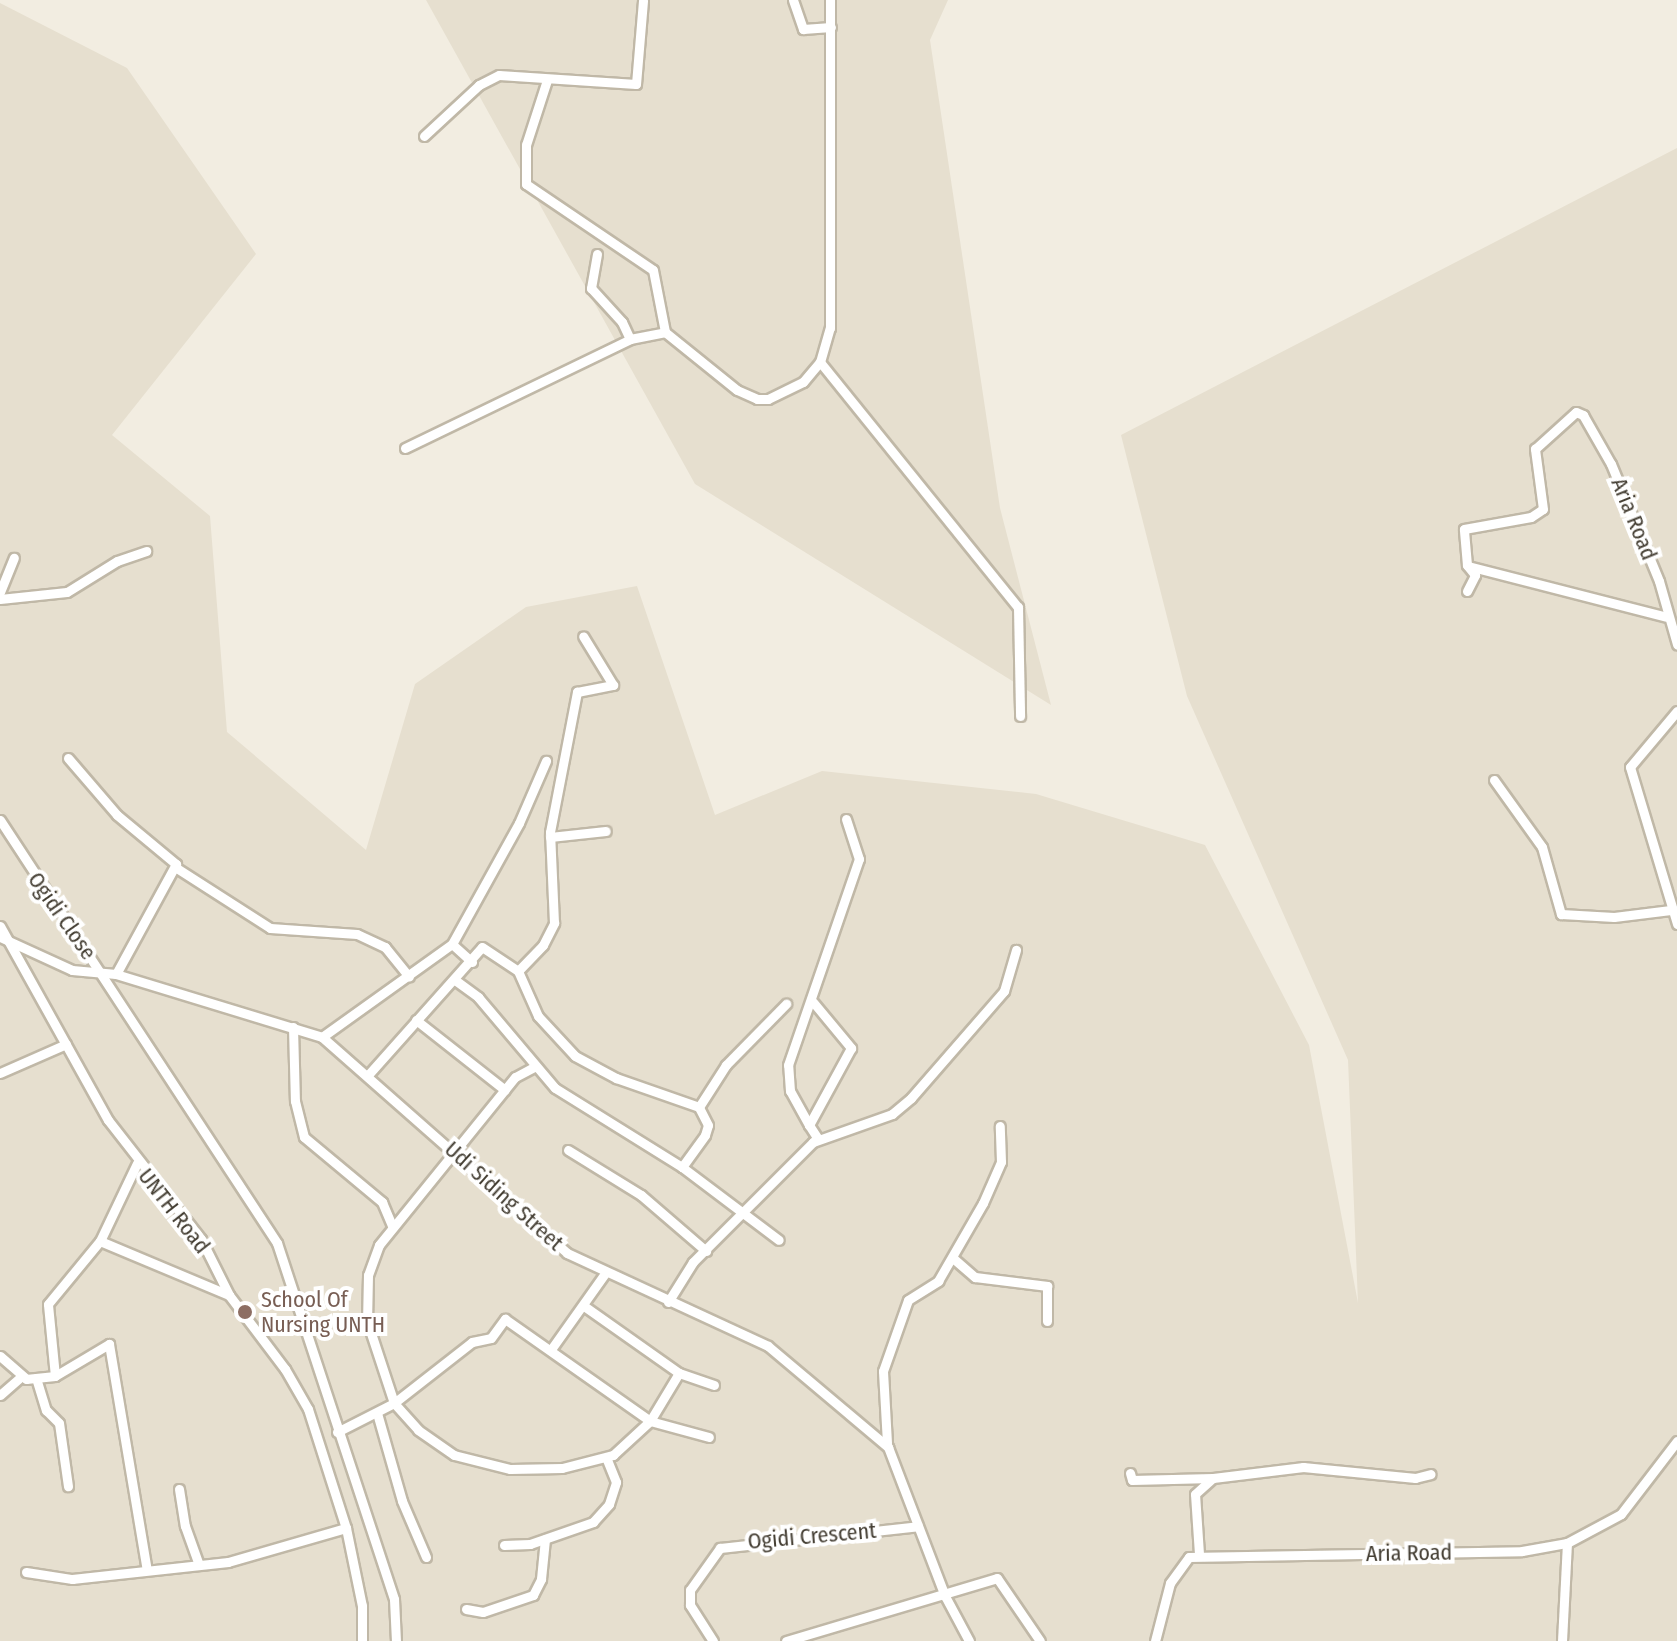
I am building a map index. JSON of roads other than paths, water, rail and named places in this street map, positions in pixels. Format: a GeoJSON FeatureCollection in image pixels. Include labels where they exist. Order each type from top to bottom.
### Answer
{"type":"FeatureCollection","features":[{"type":"Feature","properties":{"kind":"street"},"geometry":{"type":"LineString","coordinates":[[424,136],[491,78],[636,84],[643,0]]}},
{"type":"Feature","properties":{"kind":"street"},"geometry":{"type":"LineString","coordinates":[[793,0],[803,29],[831,27]]}},
{"type":"Feature","properties":{"kind":"street"},"geometry":{"type":"LineString","coordinates":[[547,80],[526,145],[526,184],[653,270],[665,332],[737,390],[757,399],[789,391],[820,362],[830,328],[830,0]]}},
{"type":"Feature","properties":{"kind":"street"},"geometry":{"type":"LineString","coordinates":[[597,254],[591,288],[622,322],[630,339]]}},
{"type":"Feature","properties":{"kind":"street"},"geometry":{"type":"LineString","coordinates":[[405,448],[630,339],[665,332]]}},
{"type":"Feature","properties":{"kind":"street"},"geometry":{"type":"LineString","coordinates":[[820,362],[1018,607],[1020,716]]}},
{"type":"Feature","properties":{"kind":"street","name":"Aria Road"},"geometry":{"type":"LineString","coordinates":[[1467,565],[1464,529],[1531,517],[1543,509],[1535,449],[1568,414],[1583,415],[1607,455],[1659,581],[1666,617],[1677,644]]}},
{"type":"Feature","properties":{"kind":"street"},"geometry":{"type":"LineString","coordinates":[[0,599],[67,592],[117,561],[146,551]]}},
{"type":"Feature","properties":{"kind":"street"},"geometry":{"type":"LineString","coordinates":[[0,592],[14,558]]}},
{"type":"Feature","properties":{"kind":"street"},"geometry":{"type":"LineString","coordinates":[[1467,565],[1475,575],[1467,591]]}},
{"type":"Feature","properties":{"kind":"street"},"geometry":{"type":"LineString","coordinates":[[1467,565],[1666,617]]}},
{"type":"Feature","properties":{"kind":"street"},"geometry":{"type":"LineString","coordinates":[[518,971],[543,945],[554,923],[550,837],[577,692],[613,685],[583,636]]}},
{"type":"Feature","properties":{"kind":"street"},"geometry":{"type":"LineString","coordinates":[[1677,711],[1630,767],[1677,924]]}},
{"type":"Feature","properties":{"kind":"street"},"geometry":{"type":"LineString","coordinates":[[68,758],[89,787],[175,867],[270,928],[357,934],[385,947],[409,977]]}},
{"type":"Feature","properties":{"kind":"street"},"geometry":{"type":"LineString","coordinates":[[322,1037],[452,944],[519,823],[546,761]]}},
{"type":"Feature","properties":{"kind":"street"},"geometry":{"type":"LineString","coordinates":[[1494,780],[1542,847],[1561,914],[1614,917],[1671,910]]}},
{"type":"Feature","properties":{"kind":"street"},"geometry":{"type":"LineString","coordinates":[[818,1139],[787,1075],[859,859],[846,819]]}},
{"type":"Feature","properties":{"kind":"street","name":"Ogidi Close"},"geometry":{"type":"LineString","coordinates":[[0,820],[53,907],[101,971],[277,1243],[394,1599],[396,1641]]}},
{"type":"Feature","properties":{"kind":"street"},"geometry":{"type":"LineString","coordinates":[[550,837],[606,831]]}},
{"type":"Feature","properties":{"kind":"street"},"geometry":{"type":"LineString","coordinates":[[116,974],[175,867]]}},
{"type":"Feature","properties":{"kind":"street","name":"Udi Siding Street"},"geometry":{"type":"LineString","coordinates":[[1,933],[72,970],[116,974],[322,1037],[567,1253],[768,1346],[888,1447],[945,1596],[969,1641]]}},
{"type":"Feature","properties":{"kind":"street","name":"UNTH Road"},"geometry":{"type":"LineString","coordinates":[[1,933],[137,1163],[201,1239],[229,1295],[285,1369],[308,1409],[346,1528],[362,1606],[362,1641]]}},
{"type":"Feature","properties":{"kind":"street"},"geometry":{"type":"LineString","coordinates":[[452,944],[472,962]]}},
{"type":"Feature","properties":{"kind":"street"},"geometry":{"type":"LineString","coordinates":[[368,1075],[486,948],[518,971],[538,1016],[575,1056],[616,1078],[699,1107],[708,1125],[705,1135],[682,1167]]}},
{"type":"Feature","properties":{"kind":"street"},"geometry":{"type":"LineString","coordinates":[[668,1302],[706,1251],[818,1139],[892,1114],[911,1098],[1004,991],[1016,950]]}},
{"type":"Feature","properties":{"kind":"street"},"geometry":{"type":"LineString","coordinates":[[455,980],[478,997],[534,1067],[555,1088],[682,1167],[779,1240]]}},
{"type":"Feature","properties":{"kind":"street"},"geometry":{"type":"LineString","coordinates":[[809,1125],[851,1048],[813,1002]]}},
{"type":"Feature","properties":{"kind":"street"},"geometry":{"type":"LineString","coordinates":[[699,1107],[738,1048],[771,1024],[786,1004]]}},
{"type":"Feature","properties":{"kind":"street"},"geometry":{"type":"LineString","coordinates":[[416,1020],[505,1090]]}},
{"type":"Feature","properties":{"kind":"street"},"geometry":{"type":"LineString","coordinates":[[293,1027],[295,1101],[304,1137],[382,1202],[392,1226]]}},
{"type":"Feature","properties":{"kind":"street"},"geometry":{"type":"LineString","coordinates":[[0,1073],[66,1044]]}},
{"type":"Feature","properties":{"kind":"street"},"geometry":{"type":"LineString","coordinates":[[534,1067],[505,1090],[457,1153],[379,1245],[366,1292],[372,1347],[394,1403],[436,1444],[481,1464],[541,1470],[607,1460],[650,1421],[679,1373]]}},
{"type":"Feature","properties":{"kind":"street"},"geometry":{"type":"LineString","coordinates":[[888,1447],[883,1371],[908,1300],[938,1281],[954,1259],[1001,1162],[1000,1126]]}},
{"type":"Feature","properties":{"kind":"street"},"geometry":{"type":"LineString","coordinates":[[568,1150],[641,1195],[706,1251]]}},
{"type":"Feature","properties":{"kind":"street"},"geometry":{"type":"LineString","coordinates":[[55,1376],[48,1304],[100,1241],[137,1163]]}},
{"type":"Feature","properties":{"kind":"street"},"geometry":{"type":"LineString","coordinates":[[100,1241],[229,1295]]}},
{"type":"Feature","properties":{"kind":"street"},"geometry":{"type":"LineString","coordinates":[[954,1259],[975,1277],[1047,1286],[1047,1321]]}},
{"type":"Feature","properties":{"kind":"street"},"geometry":{"type":"LineString","coordinates":[[552,1348],[606,1272]]}},
{"type":"Feature","properties":{"kind":"street"},"geometry":{"type":"LineString","coordinates":[[584,1306],[679,1373],[714,1385]]}},
{"type":"Feature","properties":{"kind":"street"},"geometry":{"type":"LineString","coordinates":[[337,1432],[394,1403],[472,1342],[491,1338],[505,1319],[552,1348],[593,1384],[650,1421],[709,1437]]}},
{"type":"Feature","properties":{"kind":"street"},"geometry":{"type":"LineString","coordinates":[[0,1356],[22,1376],[55,1376],[109,1344],[147,1570]]}},
{"type":"Feature","properties":{"kind":"street"},"geometry":{"type":"LineString","coordinates":[[0,1395],[22,1376]]}},
{"type":"Feature","properties":{"kind":"street"},"geometry":{"type":"LineString","coordinates":[[36,1378],[46,1410],[59,1423],[68,1486]]}},
{"type":"Feature","properties":{"kind":"street"},"geometry":{"type":"LineString","coordinates":[[377,1413],[402,1501],[426,1557]]}},
{"type":"Feature","properties":{"kind":"street","name":"Aria Road"},"geometry":{"type":"LineString","coordinates":[[1199,1554],[1522,1551],[1567,1543],[1621,1514],[1677,1441]]}},
{"type":"Feature","properties":{"kind":"street"},"geometry":{"type":"LineString","coordinates":[[504,1545],[545,1539],[593,1522],[609,1504],[616,1482],[607,1460]]}},
{"type":"Feature","properties":{"kind":"street"},"geometry":{"type":"LineString","coordinates":[[1130,1473],[1132,1480],[1213,1478],[1303,1467],[1415,1478],[1431,1474]]}},
{"type":"Feature","properties":{"kind":"street"},"geometry":{"type":"LineString","coordinates":[[1155,1641],[1177,1569],[1199,1554],[1195,1494],[1213,1478]]}},
{"type":"Feature","properties":{"kind":"street"},"geometry":{"type":"LineString","coordinates":[[179,1489],[185,1526],[199,1565]]}},
{"type":"Feature","properties":{"kind":"street","name":"Ogidi Crescent"},"geometry":{"type":"LineString","coordinates":[[713,1641],[690,1605],[690,1590],[720,1548],[918,1526]]}},
{"type":"Feature","properties":{"kind":"street"},"geometry":{"type":"LineString","coordinates":[[26,1572],[72,1579],[247,1559],[346,1528]]}},
{"type":"Feature","properties":{"kind":"street"},"geometry":{"type":"LineString","coordinates":[[466,1609],[483,1612],[533,1595],[541,1579],[545,1539]]}},
{"type":"Feature","properties":{"kind":"street"},"geometry":{"type":"LineString","coordinates":[[1562,1641],[1567,1543]]}},
{"type":"Feature","properties":{"kind":"street"},"geometry":{"type":"LineString","coordinates":[[786,1641],[997,1578],[1040,1641]]}},
{"type":"Feature","properties":{"kind":"place","name":"School Of Nursing UNTH"},"geometry":{"type":"Point","coordinates":[245,1312]}}]}
